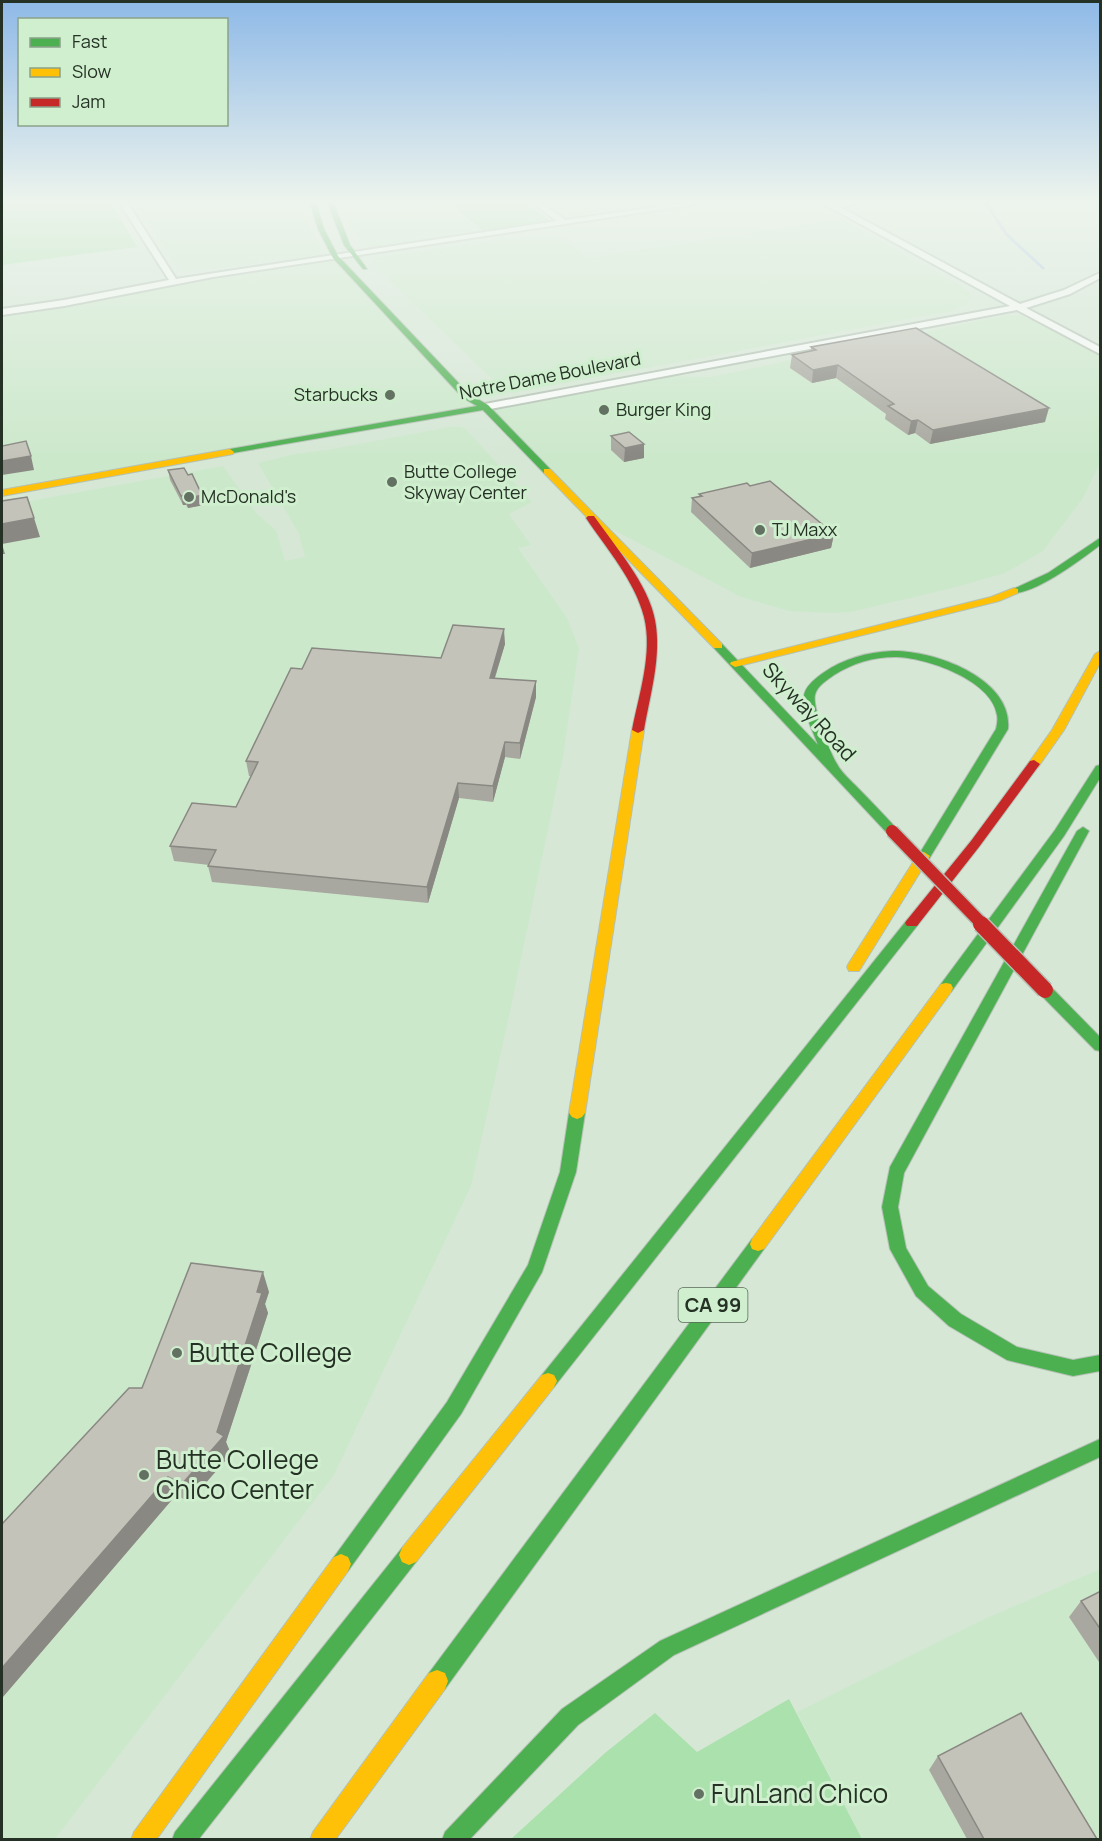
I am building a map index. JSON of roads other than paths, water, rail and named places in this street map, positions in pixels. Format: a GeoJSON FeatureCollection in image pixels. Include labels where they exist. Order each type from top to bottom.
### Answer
{"type":"FeatureCollection","features":[{"type":"Feature","properties":{"kind":"main road","name":"Skyway Road"},"geometry":{"type":"LineString","coordinates":[[361,285],[466,396],[485,407],[735,664],[892,831],[1101,1046]]}},
{"type":"Feature","properties":{"kind":"main road"},"geometry":{"type":"LineString","coordinates":[[481,388],[486,393],[485,407]]}},
{"type":"Feature","properties":{"kind":"main road","name":"Notre Dame Boulevard"},"geometry":{"type":"LineString","coordinates":[[2,493],[485,407]]}},
{"type":"Feature","properties":{"kind":"main road"},"geometry":{"type":"LineString","coordinates":[[142,1839],[454,1408],[536,1267],[568,1172],[652,642],[650,617],[644,601],[591,518]]}},
{"type":"Feature","properties":{"kind":"main road"},"geometry":{"type":"LineString","coordinates":[[735,664],[995,599],[1052,575],[1101,541]]}},
{"type":"Feature","properties":{"kind":"main road"},"geometry":{"type":"LineString","coordinates":[[183,1839],[975,844],[1058,730],[1101,654]]}},
{"type":"Feature","properties":{"kind":"main road"},"geometry":{"type":"LineString","coordinates":[[831,765],[809,700],[813,686],[844,664],[865,657],[888,655],[932,660],[959,669],[977,681],[994,696],[1000,708],[1004,723],[996,742],[845,981]]}},
{"type":"Feature","properties":{"kind":"main road","name":"CA 99"},"geometry":{"type":"LineString","coordinates":[[321,1839],[1060,833],[1101,769]]}},
{"type":"Feature","properties":{"kind":"main road"},"geometry":{"type":"LineString","coordinates":[[1095,805],[1101,787]]}},
{"type":"Feature","properties":{"kind":"main road"},"geometry":{"type":"LineString","coordinates":[[1087,823],[896,1173],[890,1207],[898,1249],[922,1291],[955,1320],[1013,1354],[1073,1368],[1101,1363]]}},
{"type":"Feature","properties":{"kind":"main road"},"geometry":{"type":"LineString","coordinates":[[762,1110],[832,1001]]}},
{"type":"Feature","properties":{"kind":"main road"},"geometry":{"type":"LineString","coordinates":[[453,1839],[570,1717],[667,1648],[1101,1448]]}},
{"type":"Feature","properties":{"kind":"street"},"geometry":{"type":"LineString","coordinates":[[2,312],[64,303],[151,285]]}},
{"type":"Feature","properties":{"kind":"street","name":"Notre Dame Boulevard"},"geometry":{"type":"LineString","coordinates":[[485,407],[1019,307],[1067,292],[1081,285]]}},
{"type":"Feature","properties":{"kind":"street"},"geometry":{"type":"LineString","coordinates":[[980,286],[1101,351]]}},
{"type":"Feature","properties":{"kind":"street"},"geometry":{"type":"LineString","coordinates":[[961,318],[980,310],[987,302],[986,293],[980,286]]}},
{"type":"Feature","properties":{"kind":"place","name":"Starbucks"},"geometry":{"type":"Point","coordinates":[390,395]}},
{"type":"Feature","properties":{"kind":"place","name":"Burger King"},"geometry":{"type":"Point","coordinates":[604,410]}},
{"type":"Feature","properties":{"kind":"place","name":"Butte College Skyway Center"},"geometry":{"type":"Point","coordinates":[392,482]}},
{"type":"Feature","properties":{"kind":"place","name":"McDonald's"},"geometry":{"type":"Point","coordinates":[189,497]}},
{"type":"Feature","properties":{"kind":"place","name":"TJ Maxx"},"geometry":{"type":"Point","coordinates":[760,530]}},
{"type":"Feature","properties":{"kind":"place","name":"Butte College"},"geometry":{"type":"Point","coordinates":[177,1353]}},
{"type":"Feature","properties":{"kind":"place","name":"Butte College Chico Center"},"geometry":{"type":"Point","coordinates":[144,1475]}},
{"type":"Feature","properties":{"kind":"place","name":"FunLand Chico"},"geometry":{"type":"Point","coordinates":[699,1794]}}]}
